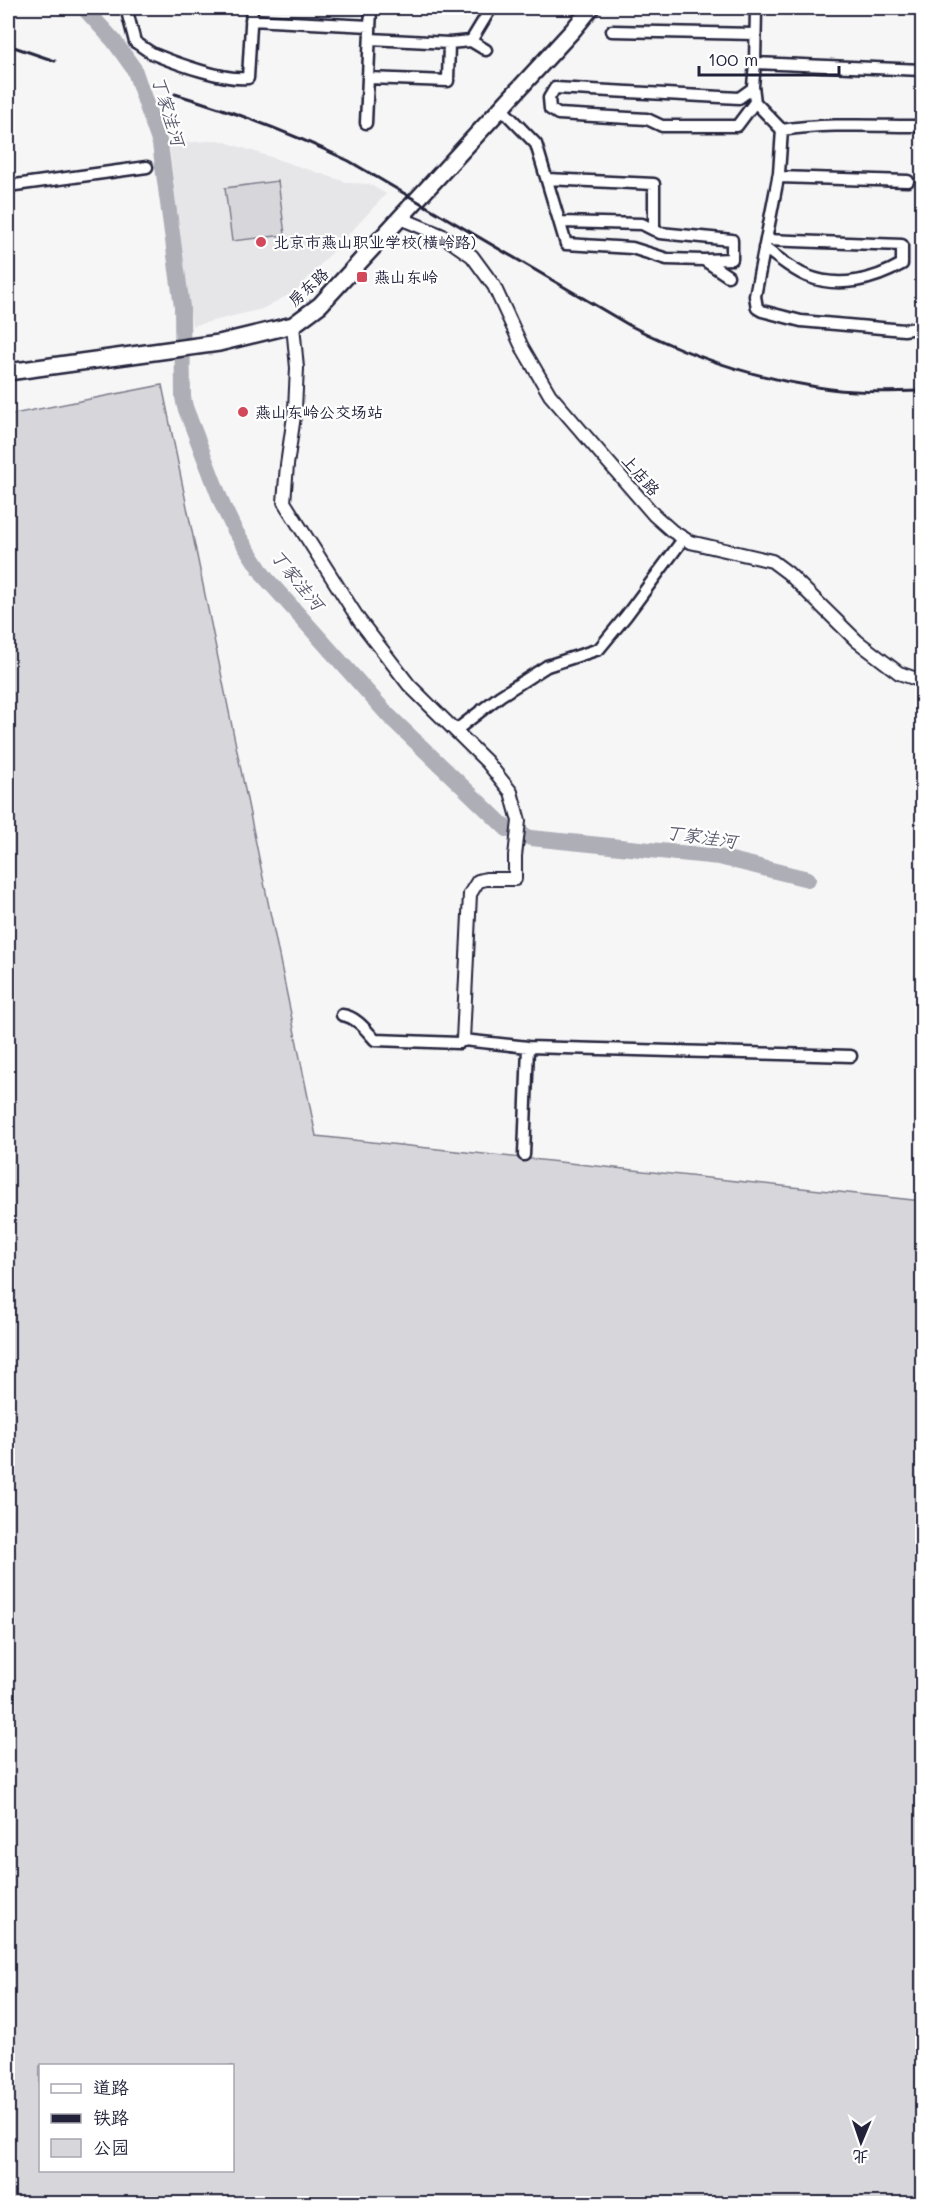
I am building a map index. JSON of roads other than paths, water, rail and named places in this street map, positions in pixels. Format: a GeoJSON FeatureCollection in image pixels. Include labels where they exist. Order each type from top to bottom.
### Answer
{"type":"FeatureCollection","features":[{"type":"Feature","properties":{"kind":"main road","name":"房东路"},"geometry":{"type":"LineString","coordinates":[[8,372],[197,348],[293,325],[320,305],[591,8]]}},
{"type":"Feature","properties":{"kind":"street"},"geometry":{"type":"LineString","coordinates":[[128,8],[135,42],[153,54],[214,74],[239,79],[249,78],[252,8]]}},
{"type":"Feature","properties":{"kind":"street"},"geometry":{"type":"LineString","coordinates":[[366,123],[371,8]]}},
{"type":"Feature","properties":{"kind":"street"},"geometry":{"type":"LineString","coordinates":[[471,41],[491,8]]}},
{"type":"Feature","properties":{"kind":"street"},"geometry":{"type":"LineString","coordinates":[[756,8],[756,63],[753,88],[755,102],[782,130],[778,177],[754,296],[757,308],[801,321],[904,330],[922,327]]}},
{"type":"Feature","properties":{"kind":"street"},"geometry":{"type":"LineString","coordinates":[[251,20],[370,26]]}},
{"type":"Feature","properties":{"kind":"street"},"geometry":{"type":"LineString","coordinates":[[612,31],[755,33]]}},
{"type":"Feature","properties":{"kind":"street"},"geometry":{"type":"LineString","coordinates":[[370,39],[449,43],[471,41],[486,50]]}},
{"type":"Feature","properties":{"kind":"street"},"geometry":{"type":"LineString","coordinates":[[368,78],[448,81],[449,43]]}},
{"type":"Feature","properties":{"kind":"street"},"geometry":{"type":"LineString","coordinates":[[756,63],[922,70]]}},
{"type":"Feature","properties":{"kind":"street"},"geometry":{"type":"LineString","coordinates":[[753,88],[739,98],[555,88],[549,98],[550,109],[558,114],[647,119],[662,126],[737,126],[755,102]]}},
{"type":"Feature","properties":{"kind":"street"},"geometry":{"type":"LineString","coordinates":[[501,108],[537,144],[566,244],[632,248],[667,259],[732,259],[732,240],[660,233],[642,224],[560,222]]}},
{"type":"Feature","properties":{"kind":"street"},"geometry":{"type":"LineString","coordinates":[[782,130],[807,126],[841,125],[922,126]]}},
{"type":"Feature","properties":{"kind":"street"},"geometry":{"type":"LineString","coordinates":[[8,186],[147,167]]}},
{"type":"Feature","properties":{"kind":"street"},"geometry":{"type":"LineString","coordinates":[[778,177],[908,181]]}},
{"type":"Feature","properties":{"kind":"street"},"geometry":{"type":"LineString","coordinates":[[547,179],[654,184],[654,230]]}},
{"type":"Feature","properties":{"kind":"street","name":"上店路"},"geometry":{"type":"LineString","coordinates":[[400,218],[443,236],[472,256],[494,286],[522,347],[550,395],[654,515],[672,531],[700,546],[772,561],[788,573],[857,640],[899,673],[922,681]]}},
{"type":"Feature","properties":{"kind":"street"},"geometry":{"type":"LineString","coordinates":[[765,244],[902,245],[902,264],[884,274],[841,283],[808,276],[765,244]]}},
{"type":"Feature","properties":{"kind":"street"},"geometry":{"type":"LineString","coordinates":[[704,260],[728,276]]}},
{"type":"Feature","properties":{"kind":"street"},"geometry":{"type":"LineString","coordinates":[[293,325],[297,368],[296,409],[284,502],[359,620],[409,685],[487,762],[512,792],[519,820],[515,879],[478,881],[470,894],[463,1040]]}},
{"type":"Feature","properties":{"kind":"street"},"geometry":{"type":"LineString","coordinates":[[455,731],[500,696],[547,666],[599,649],[684,538]]}},
{"type":"Feature","properties":{"kind":"street"},"geometry":{"type":"LineString","coordinates":[[342,1015],[348,1016],[362,1026],[375,1041],[459,1043],[463,1040],[528,1047],[851,1056]]}},
{"type":"Feature","properties":{"kind":"street"},"geometry":{"type":"LineString","coordinates":[[524,1155],[528,1047]]}},
{"type":"Feature","properties":{"kind":"waterway","name":"丁家洼河"},"geometry":{"type":"LineString","coordinates":[[84,8],[114,41],[134,69],[160,144],[182,307],[185,407],[223,506],[234,529],[265,577],[388,715],[507,829],[531,838],[719,857],[808,879]]}},
{"type":"Feature","properties":{"kind":"railway"},"geometry":{"type":"LineString","coordinates":[[8,45],[55,61]]}},
{"type":"Feature","properties":{"kind":"railway"},"geometry":{"type":"LineString","coordinates":[[175,94],[263,124],[349,161],[629,325],[674,346],[720,364],[793,383],[856,391],[922,391]]}},
{"type":"Feature","properties":{"kind":"place","name":"北京市燕山职业学校(横岭路)"},"geometry":{"type":"Point","coordinates":[261,242]}},
{"type":"Feature","properties":{"kind":"place","name":"燕山东岭"},"geometry":{"type":"Point","coordinates":[362,277]}},
{"type":"Feature","properties":{"kind":"place","name":"燕山东岭公交场站"},"geometry":{"type":"Point","coordinates":[243,412]}}]}
